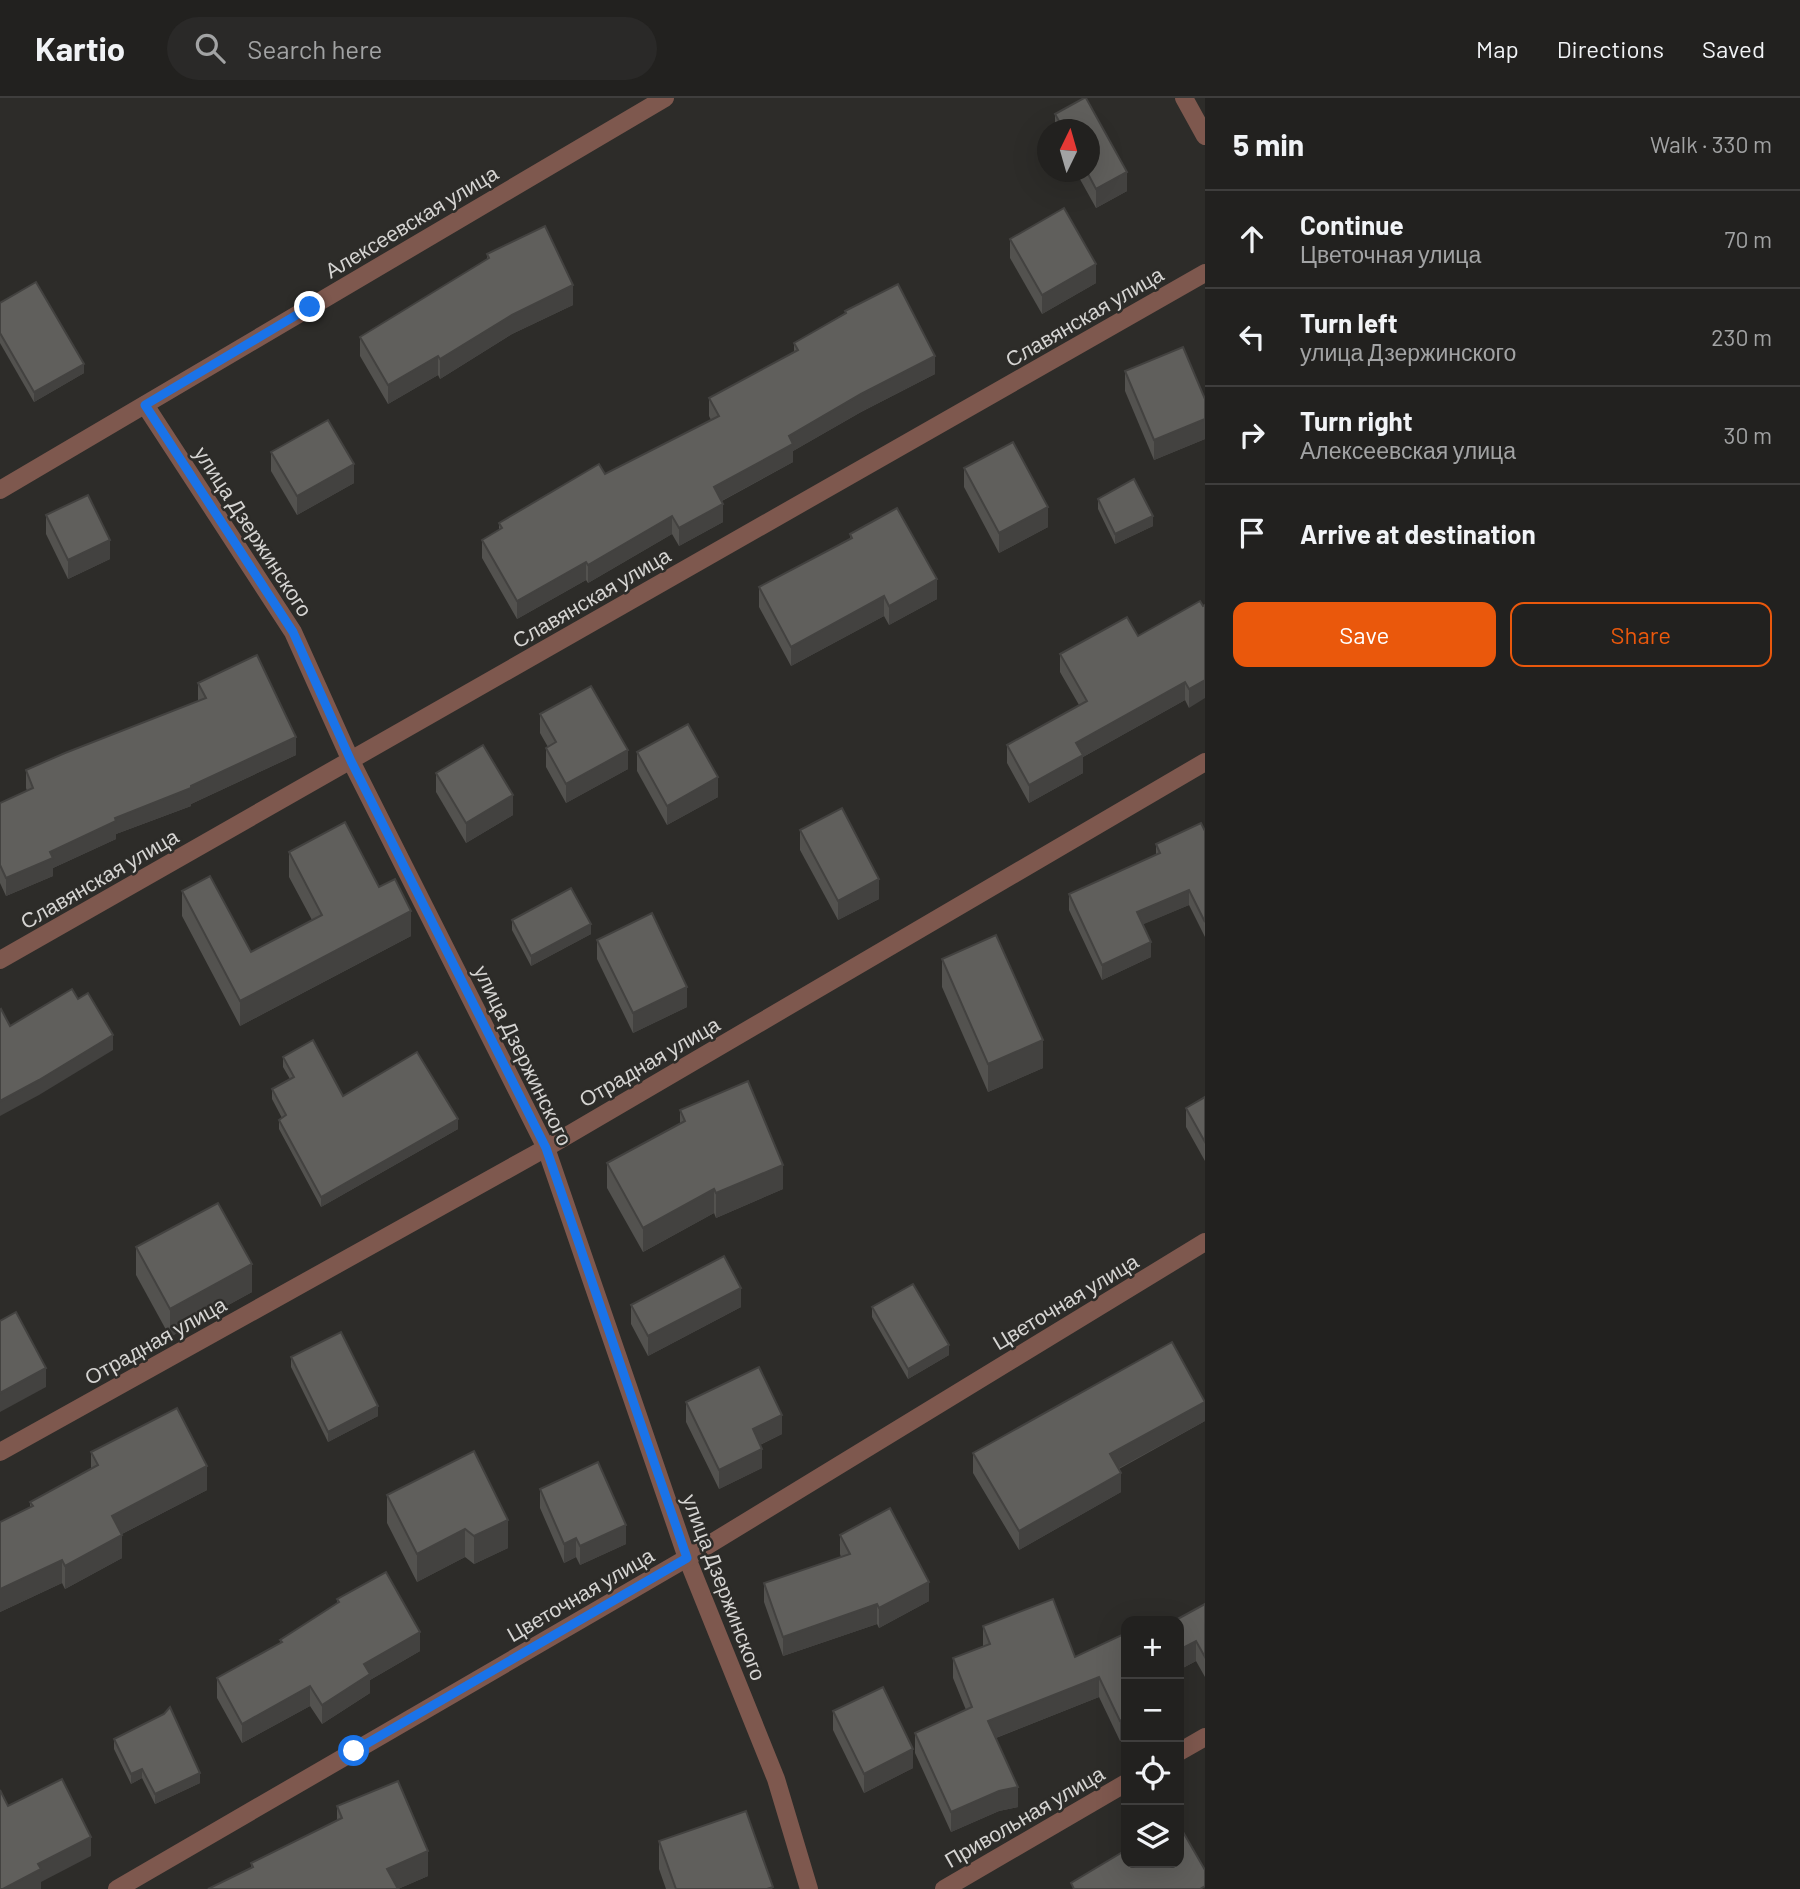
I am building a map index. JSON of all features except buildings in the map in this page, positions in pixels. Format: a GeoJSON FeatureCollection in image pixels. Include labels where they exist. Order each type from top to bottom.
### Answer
{"type":"FeatureCollection","features":[{"type":"Feature","properties":{"kind":"street","name":"Алексеевская улица"},"geometry":{"type":"LineString","coordinates":[[0,490],[665,98]]}},
{"type":"Feature","properties":{"kind":"street"},"geometry":{"type":"LineString","coordinates":[[1184,98],[1205,136]]}},
{"type":"Feature","properties":{"kind":"street","name":"Славянская улица"},"geometry":{"type":"LineString","coordinates":[[0,960],[1205,274]]}},
{"type":"Feature","properties":{"kind":"street","name":"улица Дзержинского"},"geometry":{"type":"LineString","coordinates":[[145,405],[293,632],[351,761],[546,1148],[687,1558],[776,1779],[809,1889]]}},
{"type":"Feature","properties":{"kind":"street","name":"Отрадная улица"},"geometry":{"type":"LineString","coordinates":[[0,1452],[546,1148],[1205,762]]}},
{"type":"Feature","properties":{"kind":"street","name":"Цветочная улица"},"geometry":{"type":"LineString","coordinates":[[117,1889],[687,1558],[1205,1242]]}},
{"type":"Feature","properties":{"kind":"street"},"geometry":{"type":"LineString","coordinates":[[1184,1749],[1205,1737]]}},
{"type":"Feature","properties":{"kind":"street","name":"Привольная улица"},"geometry":{"type":"LineString","coordinates":[[944,1889],[1121,1786]]}},
{"type":"Feature","properties":{"kind":"route"},"geometry":{"type":"LineString","coordinates":[[310,307],[145,405],[293,632],[351,761],[546,1148],[687,1558],[354,1751]]}}]}
